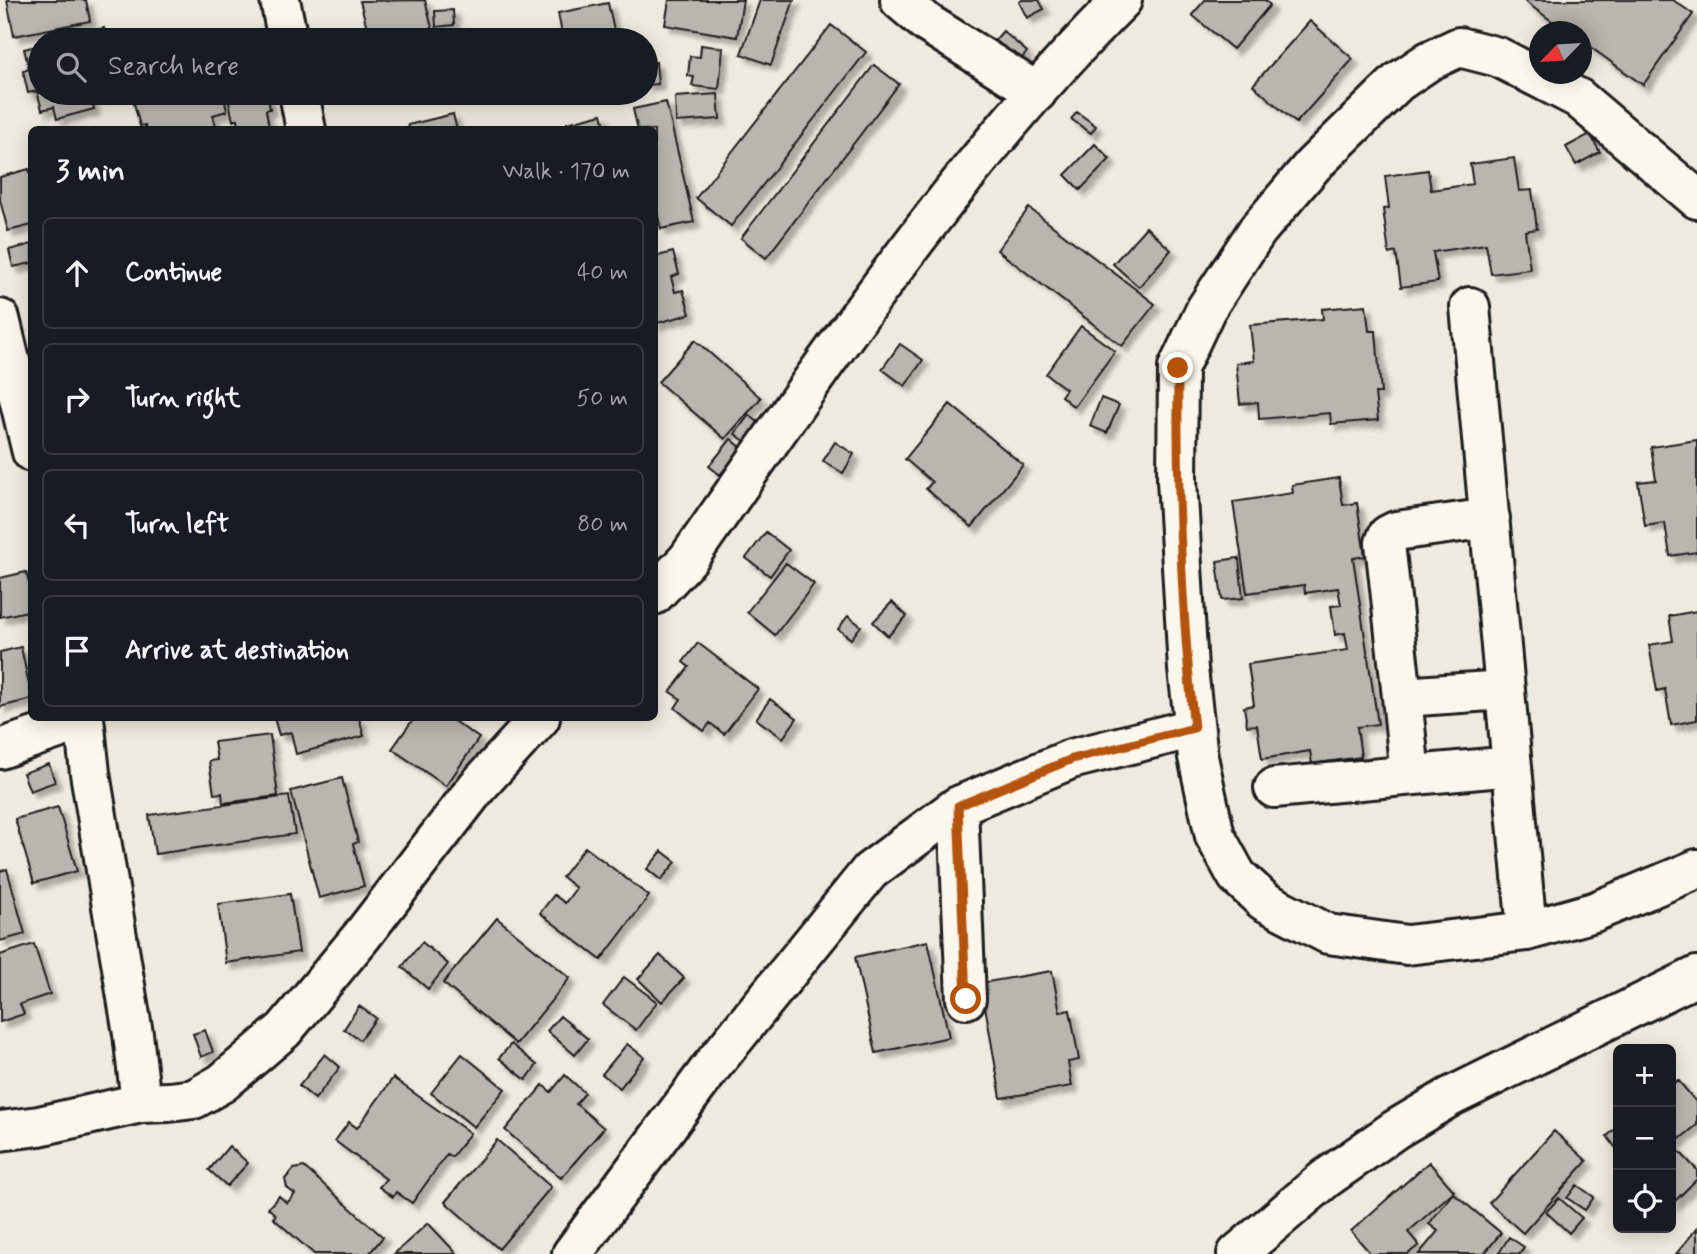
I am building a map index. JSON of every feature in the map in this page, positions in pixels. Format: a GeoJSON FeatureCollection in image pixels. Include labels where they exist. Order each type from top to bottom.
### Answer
{"type":"FeatureCollection","features":[{"type":"Feature","properties":{"kind":"street"},"geometry":{"type":"LineString","coordinates":[[280,0],[286,28]]}},
{"type":"Feature","properties":{"kind":"street"},"geometry":{"type":"LineString","coordinates":[[900,0],[927,23],[1037,92]]}},
{"type":"Feature","properties":{"kind":"street"},"geometry":{"type":"LineString","coordinates":[[658,591],[688,559],[864,308],[983,154],[1068,54],[1122,0]]}},
{"type":"Feature","properties":{"kind":"street"},"geometry":{"type":"LineString","coordinates":[[1697,199],[1578,98],[1498,57],[1459,47],[1429,61],[1398,82],[1313,165],[1257,231],[1206,309],[1178,368],[1177,480],[1188,669],[1198,757],[1216,836],[1237,876],[1264,901],[1328,933],[1407,945],[1527,930],[1594,912],[1697,869]]}},
{"type":"Feature","properties":{"kind":"street"},"geometry":{"type":"LineString","coordinates":[[301,105],[305,126]]}},
{"type":"Feature","properties":{"kind":"street"},"geometry":{"type":"LineString","coordinates":[[1470,307],[1527,930]]}},
{"type":"Feature","properties":{"kind":"street"},"geometry":{"type":"LineString","coordinates":[[0,319],[28,435]]}},
{"type":"Feature","properties":{"kind":"street"},"geometry":{"type":"LineString","coordinates":[[1410,775],[1385,543],[1388,535],[1396,531],[1490,518]]}},
{"type":"Feature","properties":{"kind":"street"},"geometry":{"type":"LineString","coordinates":[[1402,696],[1505,690]]}},
{"type":"Feature","properties":{"kind":"street"},"geometry":{"type":"LineString","coordinates":[[0,748],[78,721]]}},
{"type":"Feature","properties":{"kind":"street"},"geometry":{"type":"LineString","coordinates":[[84,721],[141,1103]]}},
{"type":"Feature","properties":{"kind":"street"},"geometry":{"type":"LineString","coordinates":[[0,1131],[39,1126],[141,1103],[194,1098],[222,1083],[284,1030],[477,787],[533,721]]}},
{"type":"Feature","properties":{"kind":"street"},"geometry":{"type":"LineString","coordinates":[[572,1254],[712,1066],[870,871],[958,806],[1072,759],[1194,728]]}},
{"type":"Feature","properties":{"kind":"street"},"geometry":{"type":"LineString","coordinates":[[1274,788],[1512,765]]}},
{"type":"Feature","properties":{"kind":"street"},"geometry":{"type":"LineString","coordinates":[[958,806],[966,999]]}},
{"type":"Feature","properties":{"kind":"street"},"geometry":{"type":"LineString","coordinates":[[1237,1254],[1325,1180],[1396,1129],[1461,1092],[1695,981]]}},
{"type":"Feature","properties":{"kind":"building"},"geometry":{"type":"Polygon","coordinates":[[[7,0],[86,0],[90,21],[55,28],[28,28],[28,33],[14,36],[7,0]]]}},
{"type":"Feature","properties":{"kind":"building"},"geometry":{"type":"Polygon","coordinates":[[[425,0],[432,28],[367,28],[360,1],[425,0]]]}},
{"type":"Feature","properties":{"kind":"building"},"geometry":{"type":"Polygon","coordinates":[[[669,0],[743,0],[737,37],[665,25],[669,0]]]}},
{"type":"Feature","properties":{"kind":"building"},"geometry":{"type":"Polygon","coordinates":[[[760,0],[794,0],[771,65],[741,54],[760,0]]]}},
{"type":"Feature","properties":{"kind":"building"},"geometry":{"type":"Polygon","coordinates":[[[1039,0],[1044,9],[1027,18],[1019,2],[1039,0]]]}},
{"type":"Feature","properties":{"kind":"building"},"geometry":{"type":"Polygon","coordinates":[[[1205,0],[1265,0],[1270,5],[1233,49],[1192,15],[1205,0]]]}},
{"type":"Feature","properties":{"kind":"building"},"geometry":{"type":"Polygon","coordinates":[[[1523,0],[1673,0],[1693,14],[1643,85],[1592,48],[1592,21],[1552,21],[1523,0]]]}},
{"type":"Feature","properties":{"kind":"building"},"geometry":{"type":"Polygon","coordinates":[[[608,3],[613,28],[561,28],[558,13],[608,3]]]}},
{"type":"Feature","properties":{"kind":"building"},"geometry":{"type":"Polygon","coordinates":[[[453,10],[454,25],[436,27],[435,11],[453,10]]]}},
{"type":"Feature","properties":{"kind":"building"},"geometry":{"type":"Polygon","coordinates":[[[1310,21],[1353,59],[1296,123],[1253,85],[1310,21]]]}},
{"type":"Feature","properties":{"kind":"building"},"geometry":{"type":"Polygon","coordinates":[[[831,25],[866,52],[731,226],[696,198],[831,25]]]}},
{"type":"Feature","properties":{"kind":"building"},"geometry":{"type":"Polygon","coordinates":[[[1003,31],[1027,52],[1013,70],[988,48],[1003,31]]]}},
{"type":"Feature","properties":{"kind":"building"},"geometry":{"type":"Polygon","coordinates":[[[701,45],[723,48],[719,89],[692,86],[694,77],[688,76],[690,56],[700,57],[701,45]]]}},
{"type":"Feature","properties":{"kind":"building"},"geometry":{"type":"Polygon","coordinates":[[[28,48],[28,65],[24,49],[28,48]]]}},
{"type":"Feature","properties":{"kind":"building"},"geometry":{"type":"Polygon","coordinates":[[[874,65],[899,84],[766,258],[741,238],[874,65]]]}},
{"type":"Feature","properties":{"kind":"building"},"geometry":{"type":"Polygon","coordinates":[[[28,69],[28,93],[23,71],[28,69]]]}},
{"type":"Feature","properties":{"kind":"building"},"geometry":{"type":"Polygon","coordinates":[[[718,94],[720,119],[676,122],[675,97],[718,94]]]}},
{"type":"Feature","properties":{"kind":"building"},"geometry":{"type":"Polygon","coordinates":[[[666,102],[694,222],[661,229],[658,216],[658,126],[637,126],[633,109],[666,102]]]}},
{"type":"Feature","properties":{"kind":"building"},"geometry":{"type":"Polygon","coordinates":[[[41,105],[93,105],[94,109],[57,119],[54,107],[42,110],[41,105]]]}},
{"type":"Feature","properties":{"kind":"building"},"geometry":{"type":"Polygon","coordinates":[[[134,105],[226,105],[227,111],[213,115],[216,126],[140,126],[134,105]]]}},
{"type":"Feature","properties":{"kind":"building"},"geometry":{"type":"Polygon","coordinates":[[[230,105],[269,105],[270,109],[266,110],[269,126],[239,126],[238,119],[233,121],[230,105]]]}},
{"type":"Feature","properties":{"kind":"building"},"geometry":{"type":"Polygon","coordinates":[[[1077,112],[1096,126],[1091,133],[1071,119],[1077,112]]]}},
{"type":"Feature","properties":{"kind":"building"},"geometry":{"type":"Polygon","coordinates":[[[453,114],[456,126],[408,126],[453,114]]]}},
{"type":"Feature","properties":{"kind":"building"},"geometry":{"type":"Polygon","coordinates":[[[602,114],[605,126],[567,126],[567,123],[602,114]]]}},
{"type":"Feature","properties":{"kind":"building"},"geometry":{"type":"Polygon","coordinates":[[[1590,134],[1600,152],[1576,165],[1566,147],[1590,134]]]}},
{"type":"Feature","properties":{"kind":"building"},"geometry":{"type":"Polygon","coordinates":[[[1095,144],[1110,159],[1080,190],[1065,175],[1095,144]]]}},
{"type":"Feature","properties":{"kind":"building"},"geometry":{"type":"Polygon","coordinates":[[[1514,158],[1519,191],[1532,190],[1537,229],[1525,231],[1530,269],[1491,274],[1486,244],[1433,252],[1438,282],[1401,287],[1396,252],[1389,254],[1383,209],[1389,208],[1385,176],[1428,170],[1431,190],[1473,184],[1470,164],[1514,158]]]}},
{"type":"Feature","properties":{"kind":"building"},"geometry":{"type":"Polygon","coordinates":[[[28,169],[28,226],[8,231],[0,200],[0,177],[28,169]]]}},
{"type":"Feature","properties":{"kind":"building"},"geometry":{"type":"Polygon","coordinates":[[[1029,208],[1155,304],[1122,346],[997,250],[1029,208]]]}},
{"type":"Feature","properties":{"kind":"building"},"geometry":{"type":"Polygon","coordinates":[[[1146,227],[1171,250],[1139,287],[1113,264],[1146,227]]]}},
{"type":"Feature","properties":{"kind":"building"},"geometry":{"type":"Polygon","coordinates":[[[28,245],[28,264],[13,267],[9,250],[28,245]]]}},
{"type":"Feature","properties":{"kind":"building"},"geometry":{"type":"Polygon","coordinates":[[[673,252],[679,274],[671,277],[675,292],[683,290],[690,314],[658,323],[658,256],[673,252]]]}},
{"type":"Feature","properties":{"kind":"building"},"geometry":{"type":"Polygon","coordinates":[[[1366,305],[1369,331],[1376,331],[1381,393],[1375,393],[1378,420],[1331,424],[1330,413],[1259,419],[1258,402],[1240,404],[1236,363],[1254,361],[1250,325],[1323,319],[1322,309],[1366,305]]]}},
{"type":"Feature","properties":{"kind":"building"},"geometry":{"type":"Polygon","coordinates":[[[1081,326],[1115,351],[1074,407],[1061,396],[1066,389],[1046,374],[1081,326]]]}},
{"type":"Feature","properties":{"kind":"building"},"geometry":{"type":"Polygon","coordinates":[[[695,340],[761,398],[725,439],[658,382],[695,340]]]}},
{"type":"Feature","properties":{"kind":"building"},"geometry":{"type":"Polygon","coordinates":[[[900,344],[923,360],[905,386],[882,369],[900,344]]]}},
{"type":"Feature","properties":{"kind":"building"},"geometry":{"type":"Polygon","coordinates":[[[1101,398],[1119,405],[1107,433],[1090,426],[1101,398]]]}},
{"type":"Feature","properties":{"kind":"building"},"geometry":{"type":"Polygon","coordinates":[[[950,404],[1023,465],[972,527],[926,489],[932,482],[905,459],[950,404]]]}},
{"type":"Feature","properties":{"kind":"building"},"geometry":{"type":"Polygon","coordinates":[[[749,415],[763,426],[749,444],[735,434],[749,415]]]}},
{"type":"Feature","properties":{"kind":"building"},"geometry":{"type":"Polygon","coordinates":[[[731,439],[742,448],[720,475],[709,466],[731,439]]]}},
{"type":"Feature","properties":{"kind":"building"},"geometry":{"type":"Polygon","coordinates":[[[1697,440],[1697,552],[1670,556],[1665,523],[1645,526],[1638,482],[1656,480],[1651,447],[1697,440]]]}},
{"type":"Feature","properties":{"kind":"building"},"geometry":{"type":"Polygon","coordinates":[[[835,442],[854,454],[843,473],[823,461],[835,442]]]}},
{"type":"Feature","properties":{"kind":"building"},"geometry":{"type":"Polygon","coordinates":[[[1339,478],[1343,505],[1357,503],[1365,556],[1353,558],[1378,724],[1357,727],[1361,757],[1312,764],[1310,751],[1262,759],[1257,725],[1247,726],[1244,707],[1254,705],[1248,664],[1348,650],[1345,633],[1335,635],[1331,606],[1341,605],[1338,588],[1305,593],[1304,585],[1247,593],[1233,502],[1293,493],[1292,485],[1339,478]]]}},
{"type":"Feature","properties":{"kind":"building"},"geometry":{"type":"Polygon","coordinates":[[[766,532],[789,550],[770,576],[746,558],[766,532]]]}},
{"type":"Feature","properties":{"kind":"building"},"geometry":{"type":"Polygon","coordinates":[[[1239,558],[1243,598],[1222,600],[1217,561],[1239,558]]]}},
{"type":"Feature","properties":{"kind":"building"},"geometry":{"type":"Polygon","coordinates":[[[786,563],[814,584],[775,635],[747,612],[786,563]]]}},
{"type":"Feature","properties":{"kind":"building"},"geometry":{"type":"Polygon","coordinates":[[[26,572],[28,611],[0,617],[0,578],[26,572]]]}},
{"type":"Feature","properties":{"kind":"building"},"geometry":{"type":"Polygon","coordinates":[[[892,602],[907,616],[888,636],[873,622],[892,602]]]}},
{"type":"Feature","properties":{"kind":"building"},"geometry":{"type":"Polygon","coordinates":[[[1697,611],[1697,720],[1671,725],[1665,689],[1657,691],[1649,645],[1673,641],[1669,616],[1697,611]]]}},
{"type":"Feature","properties":{"kind":"building"},"geometry":{"type":"Polygon","coordinates":[[[848,616],[861,626],[851,639],[838,629],[848,616]]]}},
{"type":"Feature","properties":{"kind":"building"},"geometry":{"type":"Polygon","coordinates":[[[698,643],[758,689],[724,734],[710,723],[704,731],[675,708],[681,699],[670,692],[689,667],[683,662],[698,643]]]}},
{"type":"Feature","properties":{"kind":"building"},"geometry":{"type":"Polygon","coordinates":[[[21,647],[28,680],[28,700],[0,707],[0,652],[21,647]]]}},
{"type":"Feature","properties":{"kind":"building"},"geometry":{"type":"Polygon","coordinates":[[[770,699],[797,718],[783,738],[756,719],[770,699]]]}},
{"type":"Feature","properties":{"kind":"building"},"geometry":{"type":"Polygon","coordinates":[[[275,721],[360,721],[364,736],[296,754],[291,732],[279,735],[275,721]]]}},
{"type":"Feature","properties":{"kind":"building"},"geometry":{"type":"Polygon","coordinates":[[[412,721],[454,721],[479,738],[446,786],[392,749],[412,721]]]}},
{"type":"Feature","properties":{"kind":"building"},"geometry":{"type":"Polygon","coordinates":[[[270,735],[278,796],[223,803],[222,793],[214,794],[209,761],[217,760],[214,742],[270,735]]]}},
{"type":"Feature","properties":{"kind":"building"},"geometry":{"type":"Polygon","coordinates":[[[49,764],[55,782],[30,791],[23,773],[49,764]]]}},
{"type":"Feature","properties":{"kind":"building"},"geometry":{"type":"Polygon","coordinates":[[[342,778],[358,842],[353,844],[364,886],[319,898],[291,791],[342,778]]]}},
{"type":"Feature","properties":{"kind":"building"},"geometry":{"type":"Polygon","coordinates":[[[289,796],[295,834],[155,854],[149,815],[289,796]]]}},
{"type":"Feature","properties":{"kind":"building"},"geometry":{"type":"Polygon","coordinates":[[[58,807],[77,871],[34,883],[15,819],[58,807]]]}},
{"type":"Feature","properties":{"kind":"building"},"geometry":{"type":"Polygon","coordinates":[[[585,847],[649,896],[601,960],[540,913],[554,895],[565,903],[576,888],[562,877],[585,847]]]}},
{"type":"Feature","properties":{"kind":"building"},"geometry":{"type":"Polygon","coordinates":[[[662,851],[676,862],[661,880],[647,869],[662,851]]]}},
{"type":"Feature","properties":{"kind":"building"},"geometry":{"type":"Polygon","coordinates":[[[7,869],[25,934],[0,941],[0,871],[7,869]]]}},
{"type":"Feature","properties":{"kind":"building"},"geometry":{"type":"Polygon","coordinates":[[[290,894],[299,952],[226,963],[218,904],[290,894]]]}},
{"type":"Feature","properties":{"kind":"building"},"geometry":{"type":"Polygon","coordinates":[[[497,918],[570,978],[516,1044],[443,983],[497,918]]]}},
{"type":"Feature","properties":{"kind":"building"},"geometry":{"type":"Polygon","coordinates":[[[928,941],[949,1037],[876,1053],[855,957],[928,941]]]}},
{"type":"Feature","properties":{"kind":"building"},"geometry":{"type":"Polygon","coordinates":[[[422,942],[448,964],[428,989],[402,967],[422,942]]]}},
{"type":"Feature","properties":{"kind":"building"},"geometry":{"type":"Polygon","coordinates":[[[34,944],[50,994],[20,1004],[24,1014],[0,1022],[0,955],[34,944]]]}},
{"type":"Feature","properties":{"kind":"building"},"geometry":{"type":"Polygon","coordinates":[[[660,955],[684,978],[662,1002],[638,979],[660,955]]]}},
{"type":"Feature","properties":{"kind":"building"},"geometry":{"type":"Polygon","coordinates":[[[1052,971],[1060,1012],[1070,1010],[1079,1060],[1068,1062],[1072,1086],[1001,1098],[981,983],[1052,971]]]}},
{"type":"Feature","properties":{"kind":"building"},"geometry":{"type":"Polygon","coordinates":[[[624,977],[657,1002],[636,1030],[603,1005],[624,977]]]}},
{"type":"Feature","properties":{"kind":"building"},"geometry":{"type":"Polygon","coordinates":[[[359,1006],[376,1018],[360,1040],[344,1029],[359,1006]]]}},
{"type":"Feature","properties":{"kind":"building"},"geometry":{"type":"Polygon","coordinates":[[[560,1016],[588,1039],[575,1055],[547,1031],[560,1016]]]}},
{"type":"Feature","properties":{"kind":"building"},"geometry":{"type":"Polygon","coordinates":[[[205,1030],[213,1052],[201,1057],[193,1034],[205,1030]]]}},
{"type":"Feature","properties":{"kind":"building"},"geometry":{"type":"Polygon","coordinates":[[[511,1044],[537,1065],[526,1080],[499,1058],[511,1044]]]}},
{"type":"Feature","properties":{"kind":"building"},"geometry":{"type":"Polygon","coordinates":[[[627,1044],[644,1057],[620,1088],[602,1074],[627,1044]]]}},
{"type":"Feature","properties":{"kind":"building"},"geometry":{"type":"Polygon","coordinates":[[[325,1054],[340,1067],[315,1099],[299,1086],[325,1054]]]}},
{"type":"Feature","properties":{"kind":"building"},"geometry":{"type":"Polygon","coordinates":[[[462,1054],[505,1089],[474,1127],[431,1093],[462,1054]]]}},
{"type":"Feature","properties":{"kind":"building"},"geometry":{"type":"Polygon","coordinates":[[[565,1075],[585,1093],[576,1104],[604,1128],[561,1178],[505,1130],[543,1085],[551,1092],[565,1075]]]}},
{"type":"Feature","properties":{"kind":"building"},"geometry":{"type":"Polygon","coordinates":[[[393,1078],[470,1133],[452,1157],[447,1154],[412,1203],[396,1192],[393,1197],[379,1187],[386,1179],[335,1141],[349,1122],[357,1128],[393,1078]]]}},
{"type":"Feature","properties":{"kind":"building"},"geometry":{"type":"Polygon","coordinates":[[[1678,1080],[1697,1103],[1697,1125],[1676,1142],[1676,1107],[1678,1080]]]}},
{"type":"Feature","properties":{"kind":"building"},"geometry":{"type":"Polygon","coordinates":[[[1554,1131],[1587,1161],[1523,1233],[1489,1203],[1554,1131]]]}},
{"type":"Feature","properties":{"kind":"building"},"geometry":{"type":"Polygon","coordinates":[[[1613,1131],[1613,1144],[1607,1136],[1613,1131]]]}},
{"type":"Feature","properties":{"kind":"building"},"geometry":{"type":"Polygon","coordinates":[[[497,1140],[551,1187],[499,1249],[445,1202],[497,1140]]]}},
{"type":"Feature","properties":{"kind":"building"},"geometry":{"type":"Polygon","coordinates":[[[229,1146],[248,1163],[227,1186],[209,1170],[229,1146]]]}},
{"type":"Feature","properties":{"kind":"building"},"geometry":{"type":"Polygon","coordinates":[[[1676,1148],[1697,1170],[1697,1179],[1676,1200],[1676,1148]]]}},
{"type":"Feature","properties":{"kind":"building"},"geometry":{"type":"Polygon","coordinates":[[[1429,1162],[1454,1191],[1408,1232],[1419,1245],[1408,1254],[1371,1254],[1351,1231],[1429,1162]]]}},
{"type":"Feature","properties":{"kind":"building"},"geometry":{"type":"Polygon","coordinates":[[[304,1167],[383,1237],[369,1254],[314,1254],[273,1218],[276,1215],[268,1208],[279,1196],[287,1203],[295,1194],[287,1188],[285,1179],[294,1169],[304,1167]]]}},
{"type":"Feature","properties":{"kind":"building"},"geometry":{"type":"Polygon","coordinates":[[[1577,1185],[1594,1197],[1585,1210],[1567,1198],[1577,1185]]]}},
{"type":"Feature","properties":{"kind":"building"},"geometry":{"type":"Polygon","coordinates":[[[1453,1193],[1501,1233],[1484,1254],[1419,1254],[1438,1231],[1429,1224],[1453,1193]]]}},
{"type":"Feature","properties":{"kind":"building"},"geometry":{"type":"Polygon","coordinates":[[[1559,1198],[1582,1218],[1569,1233],[1546,1212],[1559,1198]]]}},
{"type":"Feature","properties":{"kind":"building"},"geometry":{"type":"Polygon","coordinates":[[[428,1223],[457,1254],[394,1254],[428,1223]]]}},
{"type":"Feature","properties":{"kind":"building"},"geometry":{"type":"Polygon","coordinates":[[[1697,1228],[1697,1254],[1676,1254],[1697,1228]]]}},
{"type":"Feature","properties":{"kind":"building"},"geometry":{"type":"Polygon","coordinates":[[[1509,1237],[1524,1247],[1520,1254],[1499,1253],[1509,1237]]]}},
{"type":"Feature","properties":{"kind":"route"},"geometry":{"type":"LineString","coordinates":[[966,999],[958,806],[1072,759],[1194,728],[1177,480],[1178,368]]}}]}
